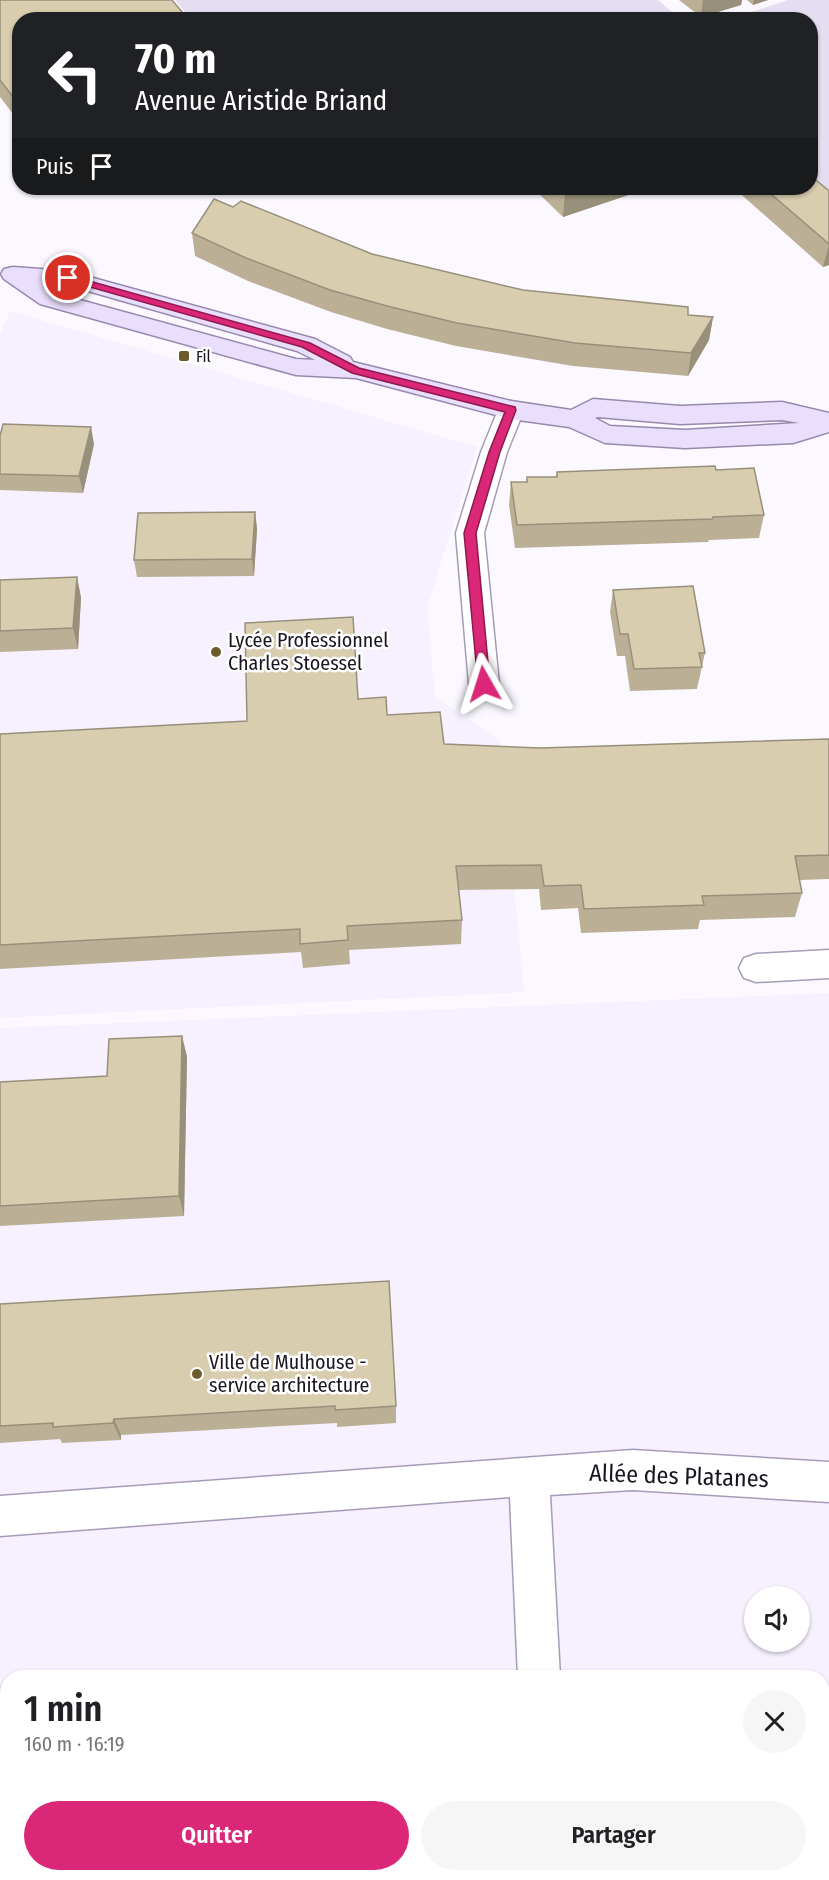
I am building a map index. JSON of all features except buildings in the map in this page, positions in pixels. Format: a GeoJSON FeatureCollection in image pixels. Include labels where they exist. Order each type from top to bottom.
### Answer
{"type":"FeatureCollection","features":[{"type":"Feature","properties":{"kind":"main road"},"geometry":{"type":"LineString","coordinates":[[8,272],[49,299],[296,367],[356,370],[511,410],[575,419],[605,434],[685,439],[793,434],[829,422]]}},
{"type":"Feature","properties":{"kind":"street"},"geometry":{"type":"LineString","coordinates":[[484,684],[470,533],[494,452],[511,410]]}},
{"type":"Feature","properties":{"kind":"street"},"geometry":{"type":"LineString","coordinates":[[756,968],[829,964]]}},
{"type":"Feature","properties":{"kind":"street","name":"Allée des Platanes"},"geometry":{"type":"LineString","coordinates":[[0,1516],[633,1470],[829,1482]]}},
{"type":"Feature","properties":{"kind":"street"},"geometry":{"type":"LineString","coordinates":[[529,1476],[539,1670]]}},
{"type":"Feature","properties":{"kind":"shaded area"},"geometry":{"type":"Polygon","coordinates":[[[175,0],[658,0],[672,12],[185,12],[175,0]]]}},
{"type":"Feature","properties":{"kind":"shaded area"},"geometry":{"type":"Polygon","coordinates":[[[788,0],[829,0],[829,211],[816,195],[818,195],[818,12],[751,12],[788,0]]]}},
{"type":"Feature","properties":{"kind":"shaded area","name":"Lycée Professionnel Charles Stoessel"},"geometry":{"type":"Polygon","coordinates":[[[10,311],[477,447],[427,607],[435,697],[500,740],[524,992],[0,1018],[0,335],[10,311]]]}},
{"type":"Feature","properties":{"kind":"shaded area"},"geometry":{"type":"Polygon","coordinates":[[[829,993],[829,1670],[0,1670],[0,1028],[829,993]]]}},
{"type":"Feature","properties":{"kind":"place","name":"Fil"},"geometry":{"type":"Point","coordinates":[184,356]}},
{"type":"Feature","properties":{"kind":"place","name":"Lycée Professionnel Charles Stoessel"},"geometry":{"type":"Point","coordinates":[216,652]}},
{"type":"Feature","properties":{"kind":"place","name":"Ville de Mulhouse - service architecture"},"geometry":{"type":"Point","coordinates":[197,1374]}},
{"type":"Feature","properties":{"kind":"route"},"geometry":{"type":"LineString","coordinates":[[68,278],[306,345],[356,370],[511,410],[494,452],[470,533],[484,684]]}}]}
